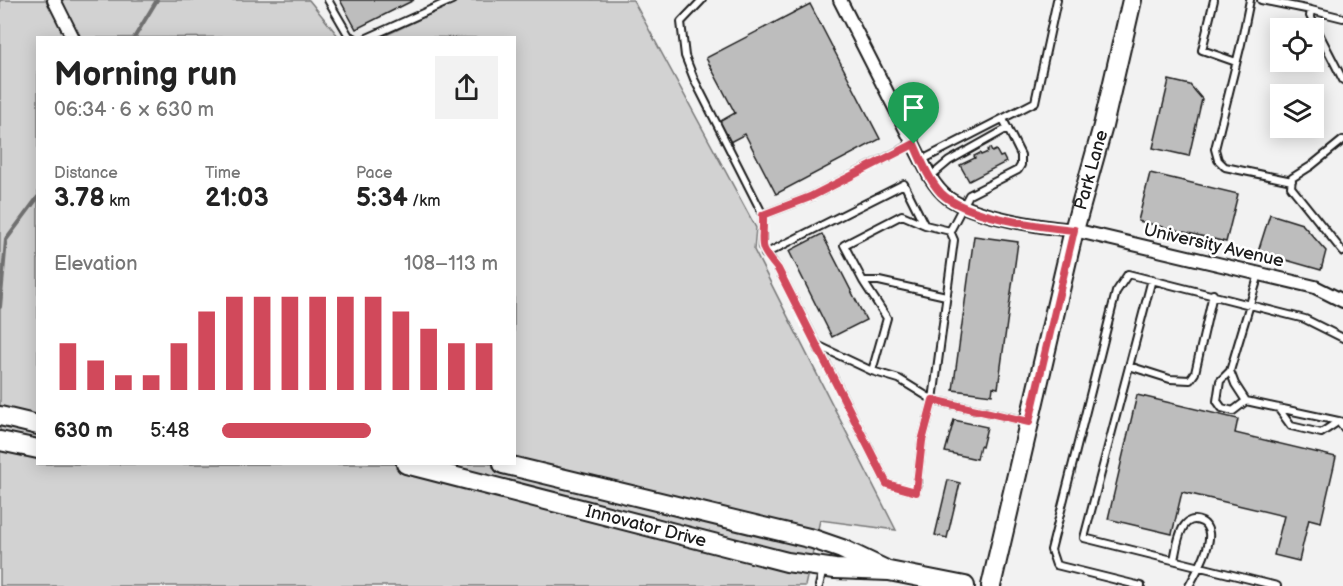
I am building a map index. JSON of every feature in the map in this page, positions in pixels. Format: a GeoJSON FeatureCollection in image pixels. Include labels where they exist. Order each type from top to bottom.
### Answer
{"type":"FeatureCollection","features":[{"type":"Feature","properties":{"kind":"main road","name":"Park Lane"},"geometry":{"type":"LineString","coordinates":[[991,586],[1074,230],[1103,126],[1132,0]]}},
{"type":"Feature","properties":{"kind":"main road"},"geometry":{"type":"LineString","coordinates":[[0,416],[36,424]]}},
{"type":"Feature","properties":{"kind":"main road"},"geometry":{"type":"LineString","coordinates":[[0,441],[36,448]]}},
{"type":"Feature","properties":{"kind":"main road","name":"Innovator Drive"},"geometry":{"type":"LineString","coordinates":[[410,465],[765,557],[862,572],[889,571],[965,586]]}},
{"type":"Feature","properties":{"kind":"main road","name":"Innovator Drive"},"geometry":{"type":"LineString","coordinates":[[507,465],[813,539],[842,549],[889,571]]}},
{"type":"Feature","properties":{"kind":"street"},"geometry":{"type":"LineString","coordinates":[[54,0],[72,36]]}},
{"type":"Feature","properties":{"kind":"street"},"geometry":{"type":"LineString","coordinates":[[840,0],[930,177],[940,192],[962,206]]}},
{"type":"Feature","properties":{"kind":"street","name":"University Avenue"},"geometry":{"type":"LineString","coordinates":[[962,206],[1040,227],[1074,230],[1315,287],[1343,301]]}},
{"type":"Feature","properties":{"kind":"lane"},"geometry":{"type":"LineString","coordinates":[[328,0],[349,36]]}},
{"type":"Feature","properties":{"kind":"lane"},"geometry":{"type":"LineString","coordinates":[[372,36],[453,0]]}},
{"type":"Feature","properties":{"kind":"lane"},"geometry":{"type":"LineString","coordinates":[[702,0],[681,22],[685,56],[694,79],[763,215],[764,231],[761,240],[765,254],[778,269],[887,484],[916,492],[922,441],[933,400],[954,240],[950,231],[969,195],[1018,170],[1022,165],[1021,155],[1003,119]]}},
{"type":"Feature","properties":{"kind":"lane"},"geometry":{"type":"LineString","coordinates":[[921,160],[1035,102],[1057,0]]}},
{"type":"Feature","properties":{"kind":"lane"},"geometry":{"type":"LineString","coordinates":[[1214,0],[1202,50],[1236,62]]}},
{"type":"Feature","properties":{"kind":"lane"},"geometry":{"type":"LineString","coordinates":[[1250,0],[1215,149],[1218,160],[1225,167],[1292,181]]}},
{"type":"Feature","properties":{"kind":"lane"},"geometry":{"type":"LineString","coordinates":[[1261,0],[1343,18]]}},
{"type":"Feature","properties":{"kind":"lane"},"geometry":{"type":"LineString","coordinates":[[1311,10],[1310,16],[1343,81]]}},
{"type":"Feature","properties":{"kind":"lane"},"geometry":{"type":"LineString","coordinates":[[930,177],[949,160],[1008,128]]}},
{"type":"Feature","properties":{"kind":"lane"},"geometry":{"type":"LineString","coordinates":[[1343,140],[1292,178],[1291,187],[1343,252]]}},
{"type":"Feature","properties":{"kind":"lane"},"geometry":{"type":"LineString","coordinates":[[763,215],[810,197],[914,144]]}},
{"type":"Feature","properties":{"kind":"lane"},"geometry":{"type":"LineString","coordinates":[[765,254],[904,184],[925,225]]}},
{"type":"Feature","properties":{"kind":"lane"},"geometry":{"type":"LineString","coordinates":[[872,371],[887,318],[863,281],[844,245],[902,215],[925,225],[950,231]]}},
{"type":"Feature","properties":{"kind":"lane"},"geometry":{"type":"LineString","coordinates":[[1141,586],[1056,565],[1051,550],[1116,292],[1128,274],[1250,303],[1305,319],[1343,338]]}},
{"type":"Feature","properties":{"kind":"lane"},"geometry":{"type":"LineString","coordinates":[[1246,401],[1233,411],[1222,408],[1217,401],[1220,381],[1230,371],[1259,274]]}},
{"type":"Feature","properties":{"kind":"lane"},"geometry":{"type":"LineString","coordinates":[[1152,279],[1084,538],[1277,586]]}},
{"type":"Feature","properties":{"kind":"lane"},"geometry":{"type":"LineString","coordinates":[[863,281],[879,281],[946,296]]}},
{"type":"Feature","properties":{"kind":"lane"},"geometry":{"type":"LineString","coordinates":[[1129,366],[1170,379],[1190,380],[1195,373],[1214,294]]}},
{"type":"Feature","properties":{"kind":"lane"},"geometry":{"type":"LineString","coordinates":[[817,345],[872,371],[899,378],[933,400],[1029,422]]}},
{"type":"Feature","properties":{"kind":"lane"},"geometry":{"type":"LineString","coordinates":[[1230,371],[1234,384],[1246,401],[1342,424]]}},
{"type":"Feature","properties":{"kind":"lane"},"geometry":{"type":"LineString","coordinates":[[1278,408],[1291,426],[1320,433],[1342,424]]}},
{"type":"Feature","properties":{"kind":"lane"},"geometry":{"type":"LineString","coordinates":[[1174,561],[1180,531],[1186,523],[1192,520],[1201,521],[1207,526],[1210,536],[1200,567],[1189,586]]}},
{"type":"Feature","properties":{"kind":"lane"},"geometry":{"type":"LineString","coordinates":[[819,586],[823,567]]}},
{"type":"Feature","properties":{"kind":"shaded area"},"geometry":{"type":"Polygon","coordinates":[[[0,0],[309,0],[338,36],[36,36],[36,465],[516,465],[516,36],[384,36],[460,0],[633,0],[756,228],[754,250],[896,530],[820,520],[805,586],[0,586],[0,0]]]}},
{"type":"Feature","properties":{"kind":"building"},"geometry":{"type":"Polygon","coordinates":[[[340,0],[414,0],[356,29],[340,0]]]}},
{"type":"Feature","properties":{"kind":"building"},"geometry":{"type":"Polygon","coordinates":[[[810,4],[880,139],[776,194],[745,134],[730,142],[719,122],[735,113],[706,58],[810,4]]]}},
{"type":"Feature","properties":{"kind":"building"},"geometry":{"type":"Polygon","coordinates":[[[1169,80],[1190,85],[1202,99],[1189,156],[1153,148],[1169,80]]]}},
{"type":"Feature","properties":{"kind":"building"},"geometry":{"type":"Polygon","coordinates":[[[990,148],[992,152],[996,150],[1000,157],[1003,156],[1006,162],[969,181],[960,165],[980,153],[981,155],[988,152],[990,148]]]}},
{"type":"Feature","properties":{"kind":"building"},"geometry":{"type":"Polygon","coordinates":[[[1150,173],[1238,194],[1226,242],[1138,221],[1150,173]]]}},
{"type":"Feature","properties":{"kind":"building"},"geometry":{"type":"Polygon","coordinates":[[[1270,214],[1302,224],[1326,251],[1321,270],[1258,252],[1270,214]]]}},
{"type":"Feature","properties":{"kind":"building"},"geometry":{"type":"Polygon","coordinates":[[[822,234],[866,320],[832,337],[789,251],[822,234]]]}},
{"type":"Feature","properties":{"kind":"building"},"geometry":{"type":"Polygon","coordinates":[[[974,236],[1018,242],[998,388],[993,387],[992,395],[953,390],[974,236]]]}},
{"type":"Feature","properties":{"kind":"building"},"geometry":{"type":"Polygon","coordinates":[[[1137,395],[1238,419],[1235,433],[1336,457],[1321,522],[1309,519],[1299,561],[1274,555],[1284,516],[1182,492],[1172,534],[1108,519],[1137,395]]]}},
{"type":"Feature","properties":{"kind":"building"},"geometry":{"type":"Polygon","coordinates":[[[954,420],[987,427],[977,459],[945,452],[954,420]]]}},
{"type":"Feature","properties":{"kind":"building"},"geometry":{"type":"Polygon","coordinates":[[[948,480],[960,483],[947,538],[935,535],[948,480]]]}},
{"type":"Feature","properties":{"kind":"waterway"},"geometry":{"type":"LineString","coordinates":[[135,36],[157,0]]}},
{"type":"Feature","properties":{"kind":"waterway"},"geometry":{"type":"LineString","coordinates":[[0,307],[6,240],[36,200]]}},
{"type":"Feature","properties":{"kind":"route"},"geometry":{"type":"LineString","coordinates":[[914,144],[935,185],[940,192],[954,202],[976,211],[1040,227],[1074,230],[1029,422],[933,400],[922,441],[916,492],[887,484],[778,269],[765,254],[761,240],[764,231],[763,215],[810,197],[914,144]]}}]}
